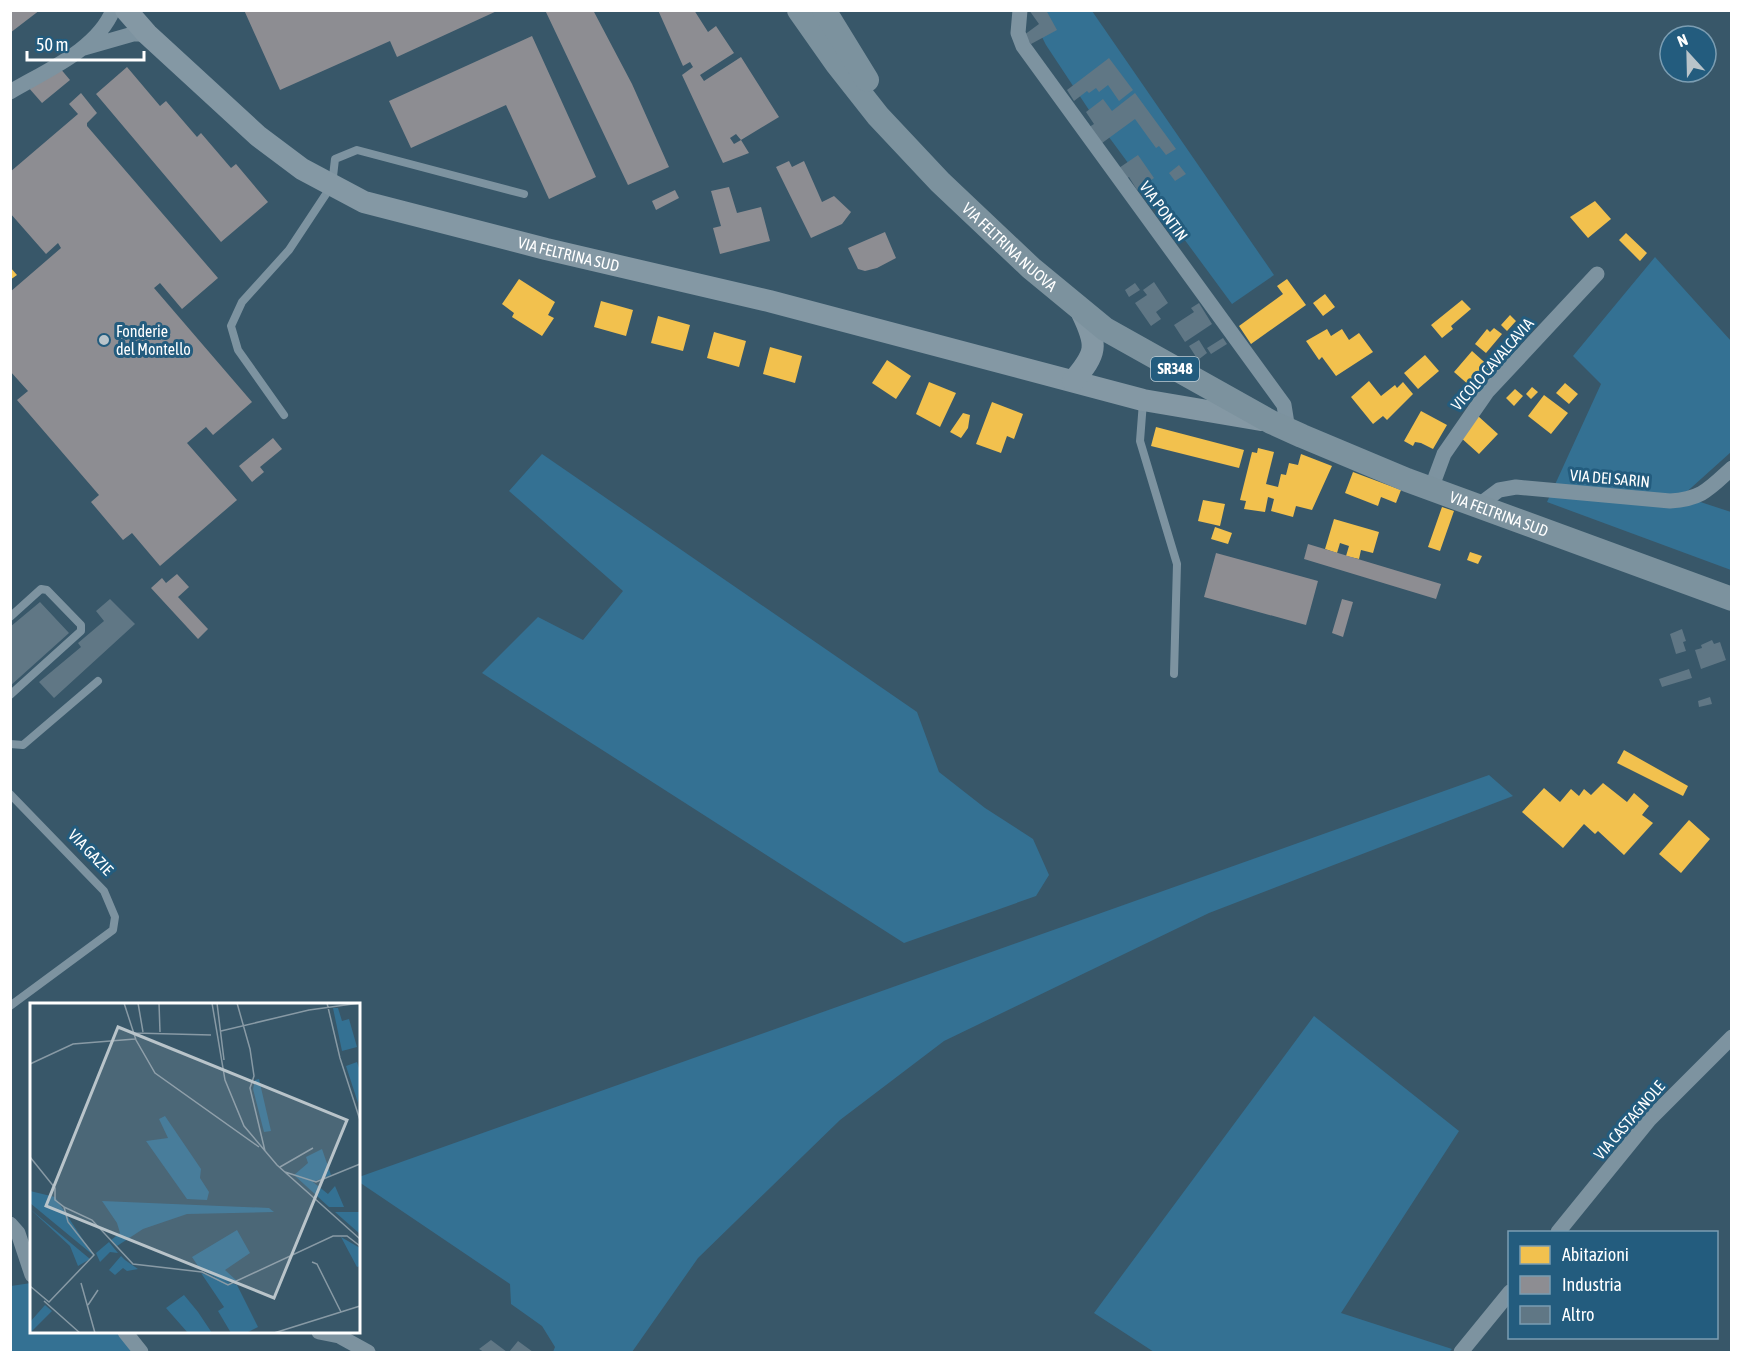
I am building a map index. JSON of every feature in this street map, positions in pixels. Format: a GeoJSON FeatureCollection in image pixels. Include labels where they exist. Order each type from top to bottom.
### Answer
{"type":"FeatureCollection","features":[{"type":"Feature","properties":{"kind":"main road","name":"VIA FELTRINA SUD"},"geometry":{"type":"LineString","coordinates":[[126,10],[147,34],[258,136],[302,169],[364,202],[546,249],[769,301],[1143,399],[1280,426],[1407,480],[1731,599]]}},
{"type":"Feature","properties":{"kind":"main road","name":"VIA FELTRINA NUOVA"},"geometry":{"type":"LineString","coordinates":[[799,10],[837,64],[878,116],[934,175],[1082,313],[1128,343],[1280,426]]}},
{"type":"Feature","properties":{"kind":"main road"},"geometry":{"type":"LineString","coordinates":[[824,10],[857,66],[934,175]]}},
{"type":"Feature","properties":{"kind":"main road"},"geometry":{"type":"LineString","coordinates":[[1072,381],[1092,356],[1094,346],[1082,313]]}},
{"type":"Feature","properties":{"kind":"street"},"geometry":{"type":"LineString","coordinates":[[10,92],[81,48],[107,24],[112,10]]}},
{"type":"Feature","properties":{"kind":"street","name":"VIA PONTIN"},"geometry":{"type":"LineString","coordinates":[[1020,10],[1018,33],[1023,46],[1284,405],[1280,426]]}},
{"type":"Feature","properties":{"kind":"street"},"geometry":{"type":"LineString","coordinates":[[81,48],[133,34],[147,34]]}},
{"type":"Feature","properties":{"kind":"street","name":"VICOLO CAVALCAVIA"},"geometry":{"type":"LineString","coordinates":[[1431,489],[1444,454],[1487,392],[1597,274]]}},
{"type":"Feature","properties":{"kind":"street","name":"VIA DEI SARIN"},"geometry":{"type":"LineString","coordinates":[[1479,505],[1499,490],[1516,488],[1670,501],[1691,500],[1705,494],[1731,468]]}},
{"type":"Feature","properties":{"kind":"street","name":"VIA CASTAGNOLE"},"geometry":{"type":"LineString","coordinates":[[1560,1231],[1649,1120],[1731,1037]]}},
{"type":"Feature","properties":{"kind":"street"},"geometry":{"type":"LineString","coordinates":[[10,1224],[18,1233],[30,1269]]}},
{"type":"Feature","properties":{"kind":"street"},"geometry":{"type":"LineString","coordinates":[[1461,1353],[1508,1293]]}},
{"type":"Feature","properties":{"kind":"street"},"geometry":{"type":"LineString","coordinates":[[126,1333],[141,1353]]}},
{"type":"Feature","properties":{"kind":"street"},"geometry":{"type":"LineString","coordinates":[[324,1333],[339,1336],[368,1353]]}},
{"type":"Feature","properties":{"kind":"lane"},"geometry":{"type":"LineString","coordinates":[[284,415],[238,350],[231,326],[242,302],[289,250],[332,184],[335,159],[357,150],[524,194]]}},
{"type":"Feature","properties":{"kind":"lane"},"geometry":{"type":"LineString","coordinates":[[1143,399],[1140,441],[1177,564],[1174,674]]}},
{"type":"Feature","properties":{"kind":"lane"},"geometry":{"type":"LineString","coordinates":[[10,617],[41,589],[47,590],[81,625],[81,631],[10,695]]}},
{"type":"Feature","properties":{"kind":"lane"},"geometry":{"type":"LineString","coordinates":[[10,744],[22,745],[98,681]]}},
{"type":"Feature","properties":{"kind":"lane","name":"VIA GAZIE"},"geometry":{"type":"LineString","coordinates":[[10,794],[104,891],[115,917],[113,930],[10,1006]]}},
{"type":"Feature","properties":{"kind":"shaded area"},"geometry":{"type":"Polygon","coordinates":[[[1037,11],[1092,11],[1274,275],[1232,304],[1089,110],[1046,45],[1041,35],[1037,11]]]}},
{"type":"Feature","properties":{"kind":"shaded area"},"geometry":{"type":"Polygon","coordinates":[[[1655,257],[1731,341],[1731,452],[1682,496],[1731,512],[1731,570],[1547,502],[1601,384],[1573,356],[1655,257]]]}},
{"type":"Feature","properties":{"kind":"shaded area"},"geometry":{"type":"Polygon","coordinates":[[[542,454],[917,712],[939,772],[985,808],[1033,839],[1049,875],[1036,896],[904,943],[482,673],[538,617],[583,640],[623,591],[509,491],[542,454]]]}},
{"type":"Feature","properties":{"kind":"shaded area"},"geometry":{"type":"Polygon","coordinates":[[[1489,775],[1513,796],[1209,913],[944,1041],[840,1120],[698,1258],[632,1352],[553,1352],[555,1347],[542,1326],[511,1304],[510,1284],[360,1183],[360,1177],[1489,775]]]}},
{"type":"Feature","properties":{"kind":"shaded area"},"geometry":{"type":"Polygon","coordinates":[[[1314,1016],[1459,1131],[1341,1313],[1452,1349],[1449,1352],[1154,1352],[1094,1313],[1314,1016]]]}},
{"type":"Feature","properties":{"kind":"shaded area"},"geometry":{"type":"Polygon","coordinates":[[[30,1283],[30,1333],[120,1333],[140,1352],[11,1352],[11,1286],[30,1283]]]}},
{"type":"Feature","properties":{"kind":"building: Abitazioni"},"geometry":{"type":"Polygon","coordinates":[[[1595,201],[1611,219],[1588,238],[1570,217],[1595,201]]]}},
{"type":"Feature","properties":{"kind":"building: Abitazioni"},"geometry":{"type":"Polygon","coordinates":[[[1626,233],[1647,253],[1640,261],[1619,240],[1626,233]]]}},
{"type":"Feature","properties":{"kind":"building: Abitazioni"},"geometry":{"type":"Polygon","coordinates":[[[10,267],[17,275],[10,280],[10,267]]]}},
{"type":"Feature","properties":{"kind":"building: Abitazioni"},"geometry":{"type":"Polygon","coordinates":[[[519,279],[555,302],[548,315],[554,318],[542,336],[512,317],[514,313],[502,304],[519,279]]]}},
{"type":"Feature","properties":{"kind":"building: Abitazioni"},"geometry":{"type":"Polygon","coordinates":[[[1287,279],[1306,305],[1251,344],[1239,326],[1283,294],[1277,286],[1287,279]]]}},
{"type":"Feature","properties":{"kind":"building: Abitazioni"},"geometry":{"type":"Polygon","coordinates":[[[1325,294],[1335,307],[1323,316],[1313,303],[1325,294]]]}},
{"type":"Feature","properties":{"kind":"building: Abitazioni"},"geometry":{"type":"Polygon","coordinates":[[[1462,300],[1471,309],[1451,326],[1453,329],[1442,338],[1431,325],[1462,300]]]}},
{"type":"Feature","properties":{"kind":"building: Abitazioni"},"geometry":{"type":"Polygon","coordinates":[[[601,301],[633,310],[626,336],[594,327],[601,301]]]}},
{"type":"Feature","properties":{"kind":"building: Abitazioni"},"geometry":{"type":"Polygon","coordinates":[[[1510,315],[1516,321],[1507,331],[1501,325],[1510,315]]]}},
{"type":"Feature","properties":{"kind":"building: Abitazioni"},"geometry":{"type":"Polygon","coordinates":[[[658,316],[690,325],[683,351],[651,343],[658,316]]]}},
{"type":"Feature","properties":{"kind":"building: Abitazioni"},"geometry":{"type":"Polygon","coordinates":[[[1494,328],[1502,334],[1486,353],[1475,344],[1487,329],[1490,332],[1494,328]]]}},
{"type":"Feature","properties":{"kind":"building: Abitazioni"},"geometry":{"type":"Polygon","coordinates":[[[1327,329],[1331,336],[1342,329],[1349,340],[1359,333],[1373,352],[1336,376],[1322,357],[1319,360],[1306,341],[1327,329]]]}},
{"type":"Feature","properties":{"kind":"building: Abitazioni"},"geometry":{"type":"Polygon","coordinates":[[[714,332],[746,341],[739,367],[707,358],[714,332]]]}},
{"type":"Feature","properties":{"kind":"building: Abitazioni"},"geometry":{"type":"Polygon","coordinates":[[[770,347],[802,356],[795,383],[763,374],[770,347]]]}},
{"type":"Feature","properties":{"kind":"building: Abitazioni"},"geometry":{"type":"Polygon","coordinates":[[[1472,351],[1492,369],[1484,378],[1480,374],[1470,386],[1454,372],[1472,351]]]}},
{"type":"Feature","properties":{"kind":"building: Abitazioni"},"geometry":{"type":"Polygon","coordinates":[[[1425,355],[1439,371],[1418,389],[1404,373],[1425,355]]]}},
{"type":"Feature","properties":{"kind":"building: Abitazioni"},"geometry":{"type":"Polygon","coordinates":[[[887,360],[911,376],[896,399],[872,383],[887,360]]]}},
{"type":"Feature","properties":{"kind":"building: Abitazioni"},"geometry":{"type":"Polygon","coordinates":[[[1369,381],[1381,396],[1395,385],[1397,388],[1403,382],[1413,394],[1387,420],[1383,416],[1373,424],[1351,397],[1369,381]]]}},
{"type":"Feature","properties":{"kind":"building: Abitazioni"},"geometry":{"type":"Polygon","coordinates":[[[929,382],[956,393],[940,427],[916,414],[929,382]]]}},
{"type":"Feature","properties":{"kind":"building: Abitazioni"},"geometry":{"type":"Polygon","coordinates":[[[1565,383],[1578,394],[1569,404],[1556,393],[1565,383]]]}},
{"type":"Feature","properties":{"kind":"building: Abitazioni"},"geometry":{"type":"Polygon","coordinates":[[[1532,387],[1538,392],[1531,399],[1526,394],[1532,387]]]}},
{"type":"Feature","properties":{"kind":"building: Abitazioni"},"geometry":{"type":"Polygon","coordinates":[[[1515,389],[1523,396],[1514,406],[1506,398],[1515,389]]]}},
{"type":"Feature","properties":{"kind":"building: Abitazioni"},"geometry":{"type":"Polygon","coordinates":[[[1544,395],[1568,413],[1551,434],[1528,416],[1544,395]]]}},
{"type":"Feature","properties":{"kind":"building: Abitazioni"},"geometry":{"type":"Polygon","coordinates":[[[992,402],[1023,414],[1014,439],[1007,436],[1001,453],[976,444],[992,402]]]}},
{"type":"Feature","properties":{"kind":"building: Abitazioni"},"geometry":{"type":"Polygon","coordinates":[[[1421,411],[1447,425],[1433,449],[1421,443],[1415,442],[1413,446],[1404,441],[1421,411]]]}},
{"type":"Feature","properties":{"kind":"building: Abitazioni"},"geometry":{"type":"Polygon","coordinates":[[[963,413],[970,415],[968,428],[961,438],[950,432],[963,413]]]}},
{"type":"Feature","properties":{"kind":"building: Abitazioni"},"geometry":{"type":"Polygon","coordinates":[[[1478,416],[1498,434],[1479,454],[1459,436],[1478,416]]]}},
{"type":"Feature","properties":{"kind":"building: Abitazioni"},"geometry":{"type":"Polygon","coordinates":[[[1156,427],[1244,450],[1239,468],[1151,446],[1156,427]]]}},
{"type":"Feature","properties":{"kind":"building: Abitazioni"},"geometry":{"type":"Polygon","coordinates":[[[1258,448],[1274,452],[1266,484],[1278,487],[1281,474],[1286,475],[1289,463],[1298,465],[1301,454],[1332,466],[1312,510],[1296,506],[1293,517],[1271,511],[1274,499],[1268,497],[1265,512],[1244,509],[1246,501],[1240,500],[1252,452],[1257,453],[1258,448]]]}},
{"type":"Feature","properties":{"kind":"building: Abitazioni"},"geometry":{"type":"Polygon","coordinates":[[[1353,472],[1401,490],[1396,503],[1381,497],[1378,506],[1345,493],[1353,472]]]}},
{"type":"Feature","properties":{"kind":"building: Abitazioni"},"geometry":{"type":"Polygon","coordinates":[[[1203,500],[1225,504],[1220,526],[1198,521],[1203,500]]]}},
{"type":"Feature","properties":{"kind":"building: Abitazioni"},"geometry":{"type":"Polygon","coordinates":[[[1442,507],[1454,511],[1440,551],[1428,547],[1442,507]]]}},
{"type":"Feature","properties":{"kind":"building: Abitazioni"},"geometry":{"type":"Polygon","coordinates":[[[1334,519],[1379,532],[1373,553],[1361,550],[1359,559],[1346,556],[1349,546],[1340,543],[1337,553],[1325,549],[1334,519]]]}},
{"type":"Feature","properties":{"kind":"building: Abitazioni"},"geometry":{"type":"Polygon","coordinates":[[[1215,527],[1232,533],[1228,544],[1211,539],[1215,527]]]}},
{"type":"Feature","properties":{"kind":"building: Abitazioni"},"geometry":{"type":"Polygon","coordinates":[[[1470,552],[1482,556],[1478,564],[1467,560],[1470,552]]]}},
{"type":"Feature","properties":{"kind":"building: Abitazioni"},"geometry":{"type":"Polygon","coordinates":[[[1624,750],[1688,786],[1683,796],[1617,763],[1624,750]]]}},
{"type":"Feature","properties":{"kind":"building: Abitazioni"},"geometry":{"type":"Polygon","coordinates":[[[1603,783],[1627,802],[1634,793],[1649,806],[1642,815],[1653,823],[1624,855],[1598,831],[1595,834],[1584,824],[1563,848],[1522,812],[1544,788],[1560,802],[1571,789],[1579,796],[1584,789],[1591,795],[1603,783]]]}},
{"type":"Feature","properties":{"kind":"building: Abitazioni"},"geometry":{"type":"Polygon","coordinates":[[[1689,820],[1710,839],[1681,873],[1659,854],[1689,820]]]}},
{"type":"Feature","properties":{"kind":"building: Industria"},"geometry":{"type":"Polygon","coordinates":[[[10,10],[40,10],[10,33],[10,10]]]}},
{"type":"Feature","properties":{"kind":"building: Industria"},"geometry":{"type":"Polygon","coordinates":[[[244,10],[499,10],[397,57],[390,41],[280,90],[244,10]]]}},
{"type":"Feature","properties":{"kind":"building: Industria"},"geometry":{"type":"Polygon","coordinates":[[[545,10],[593,10],[632,84],[669,167],[628,185],[545,10]]]}},
{"type":"Feature","properties":{"kind":"building: Industria"},"geometry":{"type":"Polygon","coordinates":[[[658,10],[694,10],[708,32],[716,26],[734,53],[700,75],[704,81],[741,57],[779,117],[741,140],[749,153],[723,163],[682,75],[693,67],[690,62],[683,66],[658,10]],[[736,134],[730,138],[734,144],[741,140],[736,134]]]}},
{"type":"Feature","properties":{"kind":"building: Industria"},"geometry":{"type":"Polygon","coordinates":[[[532,36],[596,177],[549,199],[506,105],[411,148],[389,101],[532,36]]]}},
{"type":"Feature","properties":{"kind":"building: Industria"},"geometry":{"type":"Polygon","coordinates":[[[59,67],[70,80],[42,103],[28,87],[59,67]]]}},
{"type":"Feature","properties":{"kind":"building: Industria"},"geometry":{"type":"Polygon","coordinates":[[[127,67],[160,106],[166,101],[197,137],[201,133],[231,168],[236,164],[268,202],[221,242],[96,94],[127,67]]]}},
{"type":"Feature","properties":{"kind":"building: Industria","name":"Fonderie del Montello"},"geometry":{"type":"Polygon","coordinates":[[[81,93],[97,113],[87,123],[87,126],[218,278],[182,309],[160,283],[154,288],[252,402],[213,435],[206,427],[187,443],[237,500],[160,566],[132,533],[123,540],[91,502],[99,495],[17,400],[28,391],[10,371],[10,292],[61,248],[58,243],[46,254],[10,213],[10,172],[78,114],[69,104],[81,93]]]}},
{"type":"Feature","properties":{"kind":"building: Industria"},"geometry":{"type":"Polygon","coordinates":[[[789,161],[792,167],[804,161],[822,202],[834,196],[851,212],[842,224],[811,238],[776,167],[789,161]]]}},
{"type":"Feature","properties":{"kind":"building: Industria"},"geometry":{"type":"Polygon","coordinates":[[[729,187],[737,213],[761,207],[770,241],[720,254],[713,228],[721,226],[711,191],[729,187]]]}},
{"type":"Feature","properties":{"kind":"building: Industria"},"geometry":{"type":"Polygon","coordinates":[[[675,190],[679,198],[656,210],[652,201],[675,190]]]}},
{"type":"Feature","properties":{"kind":"building: Industria"},"geometry":{"type":"Polygon","coordinates":[[[885,232],[896,258],[877,268],[865,271],[858,269],[848,248],[885,232]]]}},
{"type":"Feature","properties":{"kind":"building: Industria"},"geometry":{"type":"Polygon","coordinates":[[[273,438],[282,449],[260,467],[264,472],[252,482],[239,466],[273,438]]]}},
{"type":"Feature","properties":{"kind":"building: Industria"},"geometry":{"type":"Polygon","coordinates":[[[1308,544],[1441,584],[1436,599],[1304,559],[1308,544]]]}},
{"type":"Feature","properties":{"kind":"building: Industria"},"geometry":{"type":"Polygon","coordinates":[[[1216,553],[1318,581],[1306,625],[1204,597],[1216,553]]]}},
{"type":"Feature","properties":{"kind":"building: Industria"},"geometry":{"type":"Polygon","coordinates":[[[177,574],[189,587],[178,597],[208,629],[198,639],[151,588],[162,578],[166,583],[177,574]]]}},
{"type":"Feature","properties":{"kind":"building: Industria"},"geometry":{"type":"Polygon","coordinates":[[[1342,599],[1353,602],[1343,637],[1332,633],[1342,599]]]}},
{"type":"Feature","properties":{"kind":"building: Altro"},"geometry":{"type":"Polygon","coordinates":[[[1029,10],[1046,10],[1057,30],[1031,44],[1024,35],[1039,24],[1029,10]]]}},
{"type":"Feature","properties":{"kind":"building: Altro"},"geometry":{"type":"Polygon","coordinates":[[[1109,58],[1133,90],[1119,101],[1108,85],[1099,92],[1096,88],[1089,93],[1087,91],[1074,101],[1067,90],[1109,58]]]}},
{"type":"Feature","properties":{"kind":"building: Altro"},"geometry":{"type":"Polygon","coordinates":[[[1135,93],[1176,149],[1166,155],[1159,146],[1156,148],[1135,119],[1098,146],[1086,129],[1094,124],[1086,112],[1103,99],[1112,111],[1135,93]]]}},
{"type":"Feature","properties":{"kind":"building: Altro"},"geometry":{"type":"Polygon","coordinates":[[[1138,155],[1154,178],[1137,190],[1129,177],[1123,181],[1116,170],[1138,155]]]}},
{"type":"Feature","properties":{"kind":"building: Altro"},"geometry":{"type":"Polygon","coordinates":[[[1179,165],[1186,174],[1175,181],[1169,173],[1179,165]]]}},
{"type":"Feature","properties":{"kind":"building: Altro"},"geometry":{"type":"Polygon","coordinates":[[[1154,282],[1168,303],[1156,312],[1161,319],[1151,326],[1135,303],[1147,295],[1143,290],[1154,282]]]}},
{"type":"Feature","properties":{"kind":"building: Altro"},"geometry":{"type":"Polygon","coordinates":[[[1135,283],[1140,290],[1129,297],[1125,290],[1135,283]]]}},
{"type":"Feature","properties":{"kind":"building: Altro"},"geometry":{"type":"Polygon","coordinates":[[[1199,303],[1212,324],[1185,342],[1174,325],[1194,312],[1191,308],[1199,303]]]}},
{"type":"Feature","properties":{"kind":"building: Altro"},"geometry":{"type":"Polygon","coordinates":[[[1223,338],[1227,344],[1211,354],[1207,348],[1223,338]]]}},
{"type":"Feature","properties":{"kind":"building: Altro"},"geometry":{"type":"Polygon","coordinates":[[[1199,340],[1207,353],[1198,360],[1189,346],[1199,340]]]}},
{"type":"Feature","properties":{"kind":"building: Altro"},"geometry":{"type":"Polygon","coordinates":[[[110,599],[135,624],[54,698],[39,682],[81,647],[78,643],[104,621],[96,611],[110,599]]]}},
{"type":"Feature","properties":{"kind":"building: Altro"},"geometry":{"type":"Polygon","coordinates":[[[40,602],[69,633],[10,686],[10,627],[40,602]]]}},
{"type":"Feature","properties":{"kind":"building: Altro"},"geometry":{"type":"Polygon","coordinates":[[[1682,629],[1686,651],[1676,654],[1670,634],[1682,629]]]}},
{"type":"Feature","properties":{"kind":"building: Altro"},"geometry":{"type":"Polygon","coordinates":[[[1712,640],[1714,644],[1720,642],[1726,660],[1701,669],[1695,650],[1702,648],[1701,645],[1712,640]]]}},
{"type":"Feature","properties":{"kind":"building: Altro"},"geometry":{"type":"Polygon","coordinates":[[[1689,669],[1692,678],[1662,687],[1659,679],[1689,669]]]}},
{"type":"Feature","properties":{"kind":"building: Altro"},"geometry":{"type":"Polygon","coordinates":[[[1710,697],[1712,704],[1699,707],[1698,701],[1710,697]]]}},
{"type":"Feature","properties":{"kind":"building: Altro"},"geometry":{"type":"Polygon","coordinates":[[[491,1340],[507,1352],[484,1352],[479,1349],[491,1340]]]}},
{"type":"Feature","properties":{"kind":"building: Altro"},"geometry":{"type":"Polygon","coordinates":[[[518,1341],[533,1352],[509,1352],[518,1341]]]}},
{"type":"Feature","properties":{"kind":"place","name":"Fonderie del Montello"},"geometry":{"type":"Point","coordinates":[104,340]}}]}
